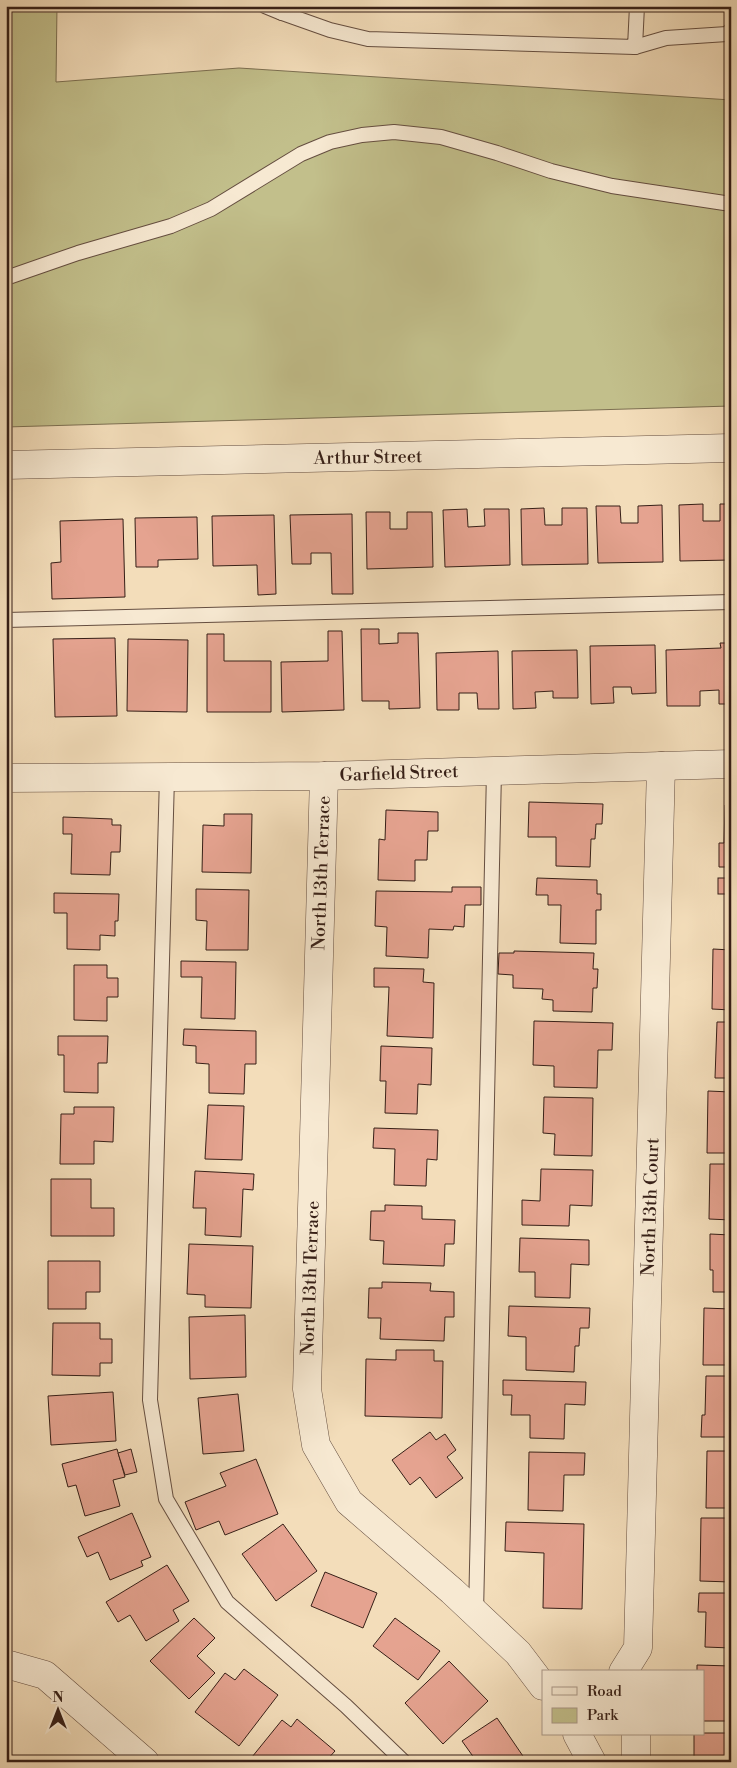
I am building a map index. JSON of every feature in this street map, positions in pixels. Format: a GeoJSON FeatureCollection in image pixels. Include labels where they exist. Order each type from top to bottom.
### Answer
{"type":"FeatureCollection","features":[{"type":"Feature","properties":{"kind":"street","name":"Arthur Street"},"geometry":{"type":"LineString","coordinates":[[6,465],[731,448]]}},
{"type":"Feature","properties":{"kind":"street","name":"Garfield Street"},"geometry":{"type":"LineString","coordinates":[[6,778],[324,776],[731,764]]}},
{"type":"Feature","properties":{"kind":"street","name":"North 13th Court"},"geometry":{"type":"LineString","coordinates":[[626,1670],[638,1660],[661,766]]}},
{"type":"Feature","properties":{"kind":"street","name":"North 13th Terrace"},"geometry":{"type":"LineString","coordinates":[[324,776],[306,1389],[316,1445],[349,1502],[518,1653],[542,1685]]}},
{"type":"Feature","properties":{"kind":"street"},"geometry":{"type":"LineString","coordinates":[[6,1664],[45,1675],[146,1762]]}},
{"type":"Feature","properties":{"kind":"street"},"geometry":{"type":"LineString","coordinates":[[578,1736],[592,1762]]}},
{"type":"Feature","properties":{"kind":"street"},"geometry":{"type":"LineString","coordinates":[[636,1736],[636,1762]]}},
{"type":"Feature","properties":{"kind":"lane"},"geometry":{"type":"LineString","coordinates":[[265,6],[282,10],[330,30],[368,39],[635,47],[666,38],[727,34],[731,30]]}},
{"type":"Feature","properties":{"kind":"lane"},"geometry":{"type":"LineString","coordinates":[[635,47],[637,6]]}},
{"type":"Feature","properties":{"kind":"lane"},"geometry":{"type":"LineString","coordinates":[[6,278],[78,253],[171,226],[211,209],[301,154],[330,142],[362,135],[394,132],[441,137],[498,152],[551,171],[612,186],[731,204]]}},
{"type":"Feature","properties":{"kind":"lane"},"geometry":{"type":"LineString","coordinates":[[6,620],[731,602]]}},
{"type":"Feature","properties":{"kind":"lane"},"geometry":{"type":"LineString","coordinates":[[476,1614],[494,770]]}},
{"type":"Feature","properties":{"kind":"lane"},"geometry":{"type":"LineString","coordinates":[[167,777],[150,1400],[166,1499],[227,1602],[346,1706],[404,1762]]}},
{"type":"Feature","properties":{"kind":"green space"},"geometry":{"type":"Polygon","coordinates":[[[6,6],[57,6],[56,82],[239,68],[731,100],[731,406],[6,427],[6,6]]]}},
{"type":"Feature","properties":{"kind":"building"},"geometry":{"type":"Polygon","coordinates":[[[703,504],[703,521],[720,521],[720,504],[731,504],[731,560],[680,561],[679,505],[703,504]]]}},
{"type":"Feature","properties":{"kind":"building"},"geometry":{"type":"Polygon","coordinates":[[[662,505],[663,562],[598,563],[596,506],[620,506],[621,523],[638,523],[638,506],[662,505]]]}},
{"type":"Feature","properties":{"kind":"building"},"geometry":{"type":"Polygon","coordinates":[[[544,508],[545,525],[562,525],[562,508],[587,508],[588,564],[522,565],[521,509],[544,508]]]}},
{"type":"Feature","properties":{"kind":"building"},"geometry":{"type":"Polygon","coordinates":[[[467,509],[468,527],[485,526],[484,509],[509,509],[510,565],[445,567],[443,510],[467,509]]]}},
{"type":"Feature","properties":{"kind":"building"},"geometry":{"type":"Polygon","coordinates":[[[366,512],[390,512],[390,529],[407,529],[407,512],[432,512],[433,567],[367,569],[366,512]]]}},
{"type":"Feature","properties":{"kind":"building"},"geometry":{"type":"Polygon","coordinates":[[[352,514],[353,594],[332,594],[331,553],[311,553],[311,564],[292,564],[290,515],[352,514]]]}},
{"type":"Feature","properties":{"kind":"building"},"geometry":{"type":"Polygon","coordinates":[[[274,515],[276,594],[258,595],[257,565],[213,566],[212,516],[274,515]]]}},
{"type":"Feature","properties":{"kind":"building"},"geometry":{"type":"Polygon","coordinates":[[[197,517],[198,559],[158,560],[158,567],[136,567],[135,518],[197,517]]]}},
{"type":"Feature","properties":{"kind":"building"},"geometry":{"type":"Polygon","coordinates":[[[123,519],[125,597],[52,599],[51,563],[61,562],[60,521],[123,519]]]}},
{"type":"Feature","properties":{"kind":"building"},"geometry":{"type":"Polygon","coordinates":[[[361,629],[379,629],[379,644],[398,643],[398,633],[418,633],[420,708],[389,709],[389,701],[362,701],[361,629]]]}},
{"type":"Feature","properties":{"kind":"building"},"geometry":{"type":"Polygon","coordinates":[[[328,631],[342,631],[344,710],[282,712],[281,662],[328,661],[328,631]]]}},
{"type":"Feature","properties":{"kind":"building"},"geometry":{"type":"Polygon","coordinates":[[[207,634],[224,634],[224,661],[271,661],[271,712],[207,712],[207,634]]]}},
{"type":"Feature","properties":{"kind":"building"},"geometry":{"type":"Polygon","coordinates":[[[115,638],[117,716],[55,717],[53,639],[115,638]]]}},
{"type":"Feature","properties":{"kind":"building"},"geometry":{"type":"Polygon","coordinates":[[[128,639],[188,640],[187,712],[127,711],[128,639]]]}},
{"type":"Feature","properties":{"kind":"building"},"geometry":{"type":"Polygon","coordinates":[[[720,643],[731,643],[731,704],[719,704],[719,690],[700,691],[700,706],[667,706],[666,650],[721,648],[720,643]]]}},
{"type":"Feature","properties":{"kind":"building"},"geometry":{"type":"Polygon","coordinates":[[[655,645],[656,693],[632,694],[631,687],[613,687],[614,703],[591,704],[590,646],[655,645]]]}},
{"type":"Feature","properties":{"kind":"building"},"geometry":{"type":"Polygon","coordinates":[[[577,650],[578,698],[553,698],[553,691],[535,692],[536,708],[513,709],[512,651],[577,650]]]}},
{"type":"Feature","properties":{"kind":"building"},"geometry":{"type":"Polygon","coordinates":[[[498,651],[499,709],[478,709],[477,693],[459,693],[459,710],[437,710],[436,653],[498,651]]]}},
{"type":"Feature","properties":{"kind":"building"},"geometry":{"type":"Polygon","coordinates":[[[529,802],[603,804],[602,824],[596,824],[595,839],[591,839],[590,867],[556,866],[556,837],[528,837],[529,802]]]}},
{"type":"Feature","properties":{"kind":"building"},"geometry":{"type":"Polygon","coordinates":[[[725,805],[731,805],[731,867],[719,867],[719,843],[724,843],[725,805]]]}},
{"type":"Feature","properties":{"kind":"building"},"geometry":{"type":"Polygon","coordinates":[[[386,810],[438,812],[438,831],[428,831],[427,860],[415,860],[415,881],[378,880],[379,839],[385,840],[386,810]]]}},
{"type":"Feature","properties":{"kind":"building"},"geometry":{"type":"Polygon","coordinates":[[[224,814],[252,814],[251,873],[202,872],[203,825],[224,826],[224,814]]]}},
{"type":"Feature","properties":{"kind":"building"},"geometry":{"type":"Polygon","coordinates":[[[63,817],[112,819],[112,825],[121,825],[120,852],[111,852],[110,875],[71,874],[72,834],[63,834],[63,817]]]}},
{"type":"Feature","properties":{"kind":"building"},"geometry":{"type":"Polygon","coordinates":[[[537,878],[597,880],[597,894],[601,894],[601,910],[596,910],[596,944],[560,943],[561,905],[548,905],[548,895],[536,895],[537,878]]]}},
{"type":"Feature","properties":{"kind":"building"},"geometry":{"type":"Polygon","coordinates":[[[718,878],[731,878],[731,894],[718,894],[718,878]]]}},
{"type":"Feature","properties":{"kind":"building"},"geometry":{"type":"Polygon","coordinates":[[[452,887],[481,887],[481,905],[465,905],[464,927],[454,926],[453,930],[429,929],[428,958],[386,956],[387,927],[375,926],[376,891],[452,892],[452,887]]]}},
{"type":"Feature","properties":{"kind":"building"},"geometry":{"type":"Polygon","coordinates":[[[196,889],[249,890],[248,950],[206,950],[207,921],[196,920],[196,889]]]}},
{"type":"Feature","properties":{"kind":"building"},"geometry":{"type":"Polygon","coordinates":[[[54,893],[119,894],[118,921],[115,921],[115,936],[100,935],[100,950],[67,949],[67,913],[54,913],[54,893]]]}},
{"type":"Feature","properties":{"kind":"building"},"geometry":{"type":"Polygon","coordinates":[[[713,949],[731,950],[731,1010],[712,1009],[713,949]]]}},
{"type":"Feature","properties":{"kind":"building"},"geometry":{"type":"Polygon","coordinates":[[[514,951],[594,953],[593,969],[598,969],[597,988],[593,988],[592,1012],[553,1011],[553,1000],[542,999],[543,989],[513,988],[513,975],[498,974],[499,953],[514,953],[514,951]]]}},
{"type":"Feature","properties":{"kind":"building"},"geometry":{"type":"Polygon","coordinates":[[[181,961],[236,962],[235,1019],[201,1018],[202,977],[181,977],[181,961]]]}},
{"type":"Feature","properties":{"kind":"building"},"geometry":{"type":"Polygon","coordinates":[[[74,965],[107,965],[107,978],[118,978],[118,997],[107,997],[107,1021],[74,1020],[74,965]]]}},
{"type":"Feature","properties":{"kind":"building"},"geometry":{"type":"Polygon","coordinates":[[[374,968],[424,969],[423,982],[434,983],[433,1038],[387,1036],[389,987],[374,987],[374,968]]]}},
{"type":"Feature","properties":{"kind":"building"},"geometry":{"type":"Polygon","coordinates":[[[534,1021],[613,1023],[612,1050],[598,1050],[597,1088],[554,1087],[554,1066],[533,1065],[534,1021]]]}},
{"type":"Feature","properties":{"kind":"building"},"geometry":{"type":"Polygon","coordinates":[[[717,1022],[731,1022],[731,1078],[715,1078],[717,1022]]]}},
{"type":"Feature","properties":{"kind":"building"},"geometry":{"type":"Polygon","coordinates":[[[184,1029],[256,1031],[256,1064],[245,1064],[244,1094],[209,1093],[209,1064],[196,1063],[196,1046],[183,1045],[184,1029]]]}},
{"type":"Feature","properties":{"kind":"building"},"geometry":{"type":"Polygon","coordinates":[[[58,1036],[108,1036],[107,1063],[98,1063],[98,1093],[64,1092],[64,1055],[58,1055],[58,1036]]]}},
{"type":"Feature","properties":{"kind":"building"},"geometry":{"type":"Polygon","coordinates":[[[381,1046],[432,1048],[431,1085],[418,1084],[417,1114],[385,1113],[386,1081],[380,1081],[381,1046]]]}},
{"type":"Feature","properties":{"kind":"building"},"geometry":{"type":"Polygon","coordinates":[[[708,1091],[731,1092],[731,1153],[707,1153],[708,1091]]]}},
{"type":"Feature","properties":{"kind":"building"},"geometry":{"type":"Polygon","coordinates":[[[544,1097],[593,1098],[592,1156],[554,1155],[555,1134],[543,1133],[544,1097]]]}},
{"type":"Feature","properties":{"kind":"building"},"geometry":{"type":"Polygon","coordinates":[[[208,1105],[244,1106],[242,1160],[205,1159],[208,1105]]]}},
{"type":"Feature","properties":{"kind":"building"},"geometry":{"type":"Polygon","coordinates":[[[74,1107],[114,1107],[113,1142],[94,1141],[94,1164],[60,1164],[61,1114],[74,1114],[74,1107]]]}},
{"type":"Feature","properties":{"kind":"building"},"geometry":{"type":"Polygon","coordinates":[[[374,1128],[438,1130],[437,1160],[427,1159],[426,1186],[394,1185],[395,1149],[373,1148],[374,1128]]]}},
{"type":"Feature","properties":{"kind":"building"},"geometry":{"type":"Polygon","coordinates":[[[710,1164],[731,1164],[731,1220],[709,1219],[710,1164]]]}},
{"type":"Feature","properties":{"kind":"building"},"geometry":{"type":"Polygon","coordinates":[[[541,1169],[593,1170],[592,1206],[570,1205],[569,1226],[522,1225],[522,1200],[540,1201],[541,1169]]]}},
{"type":"Feature","properties":{"kind":"building"},"geometry":{"type":"Polygon","coordinates":[[[195,1171],[254,1174],[253,1190],[243,1189],[241,1237],[205,1235],[206,1208],[193,1208],[195,1171]]]}},
{"type":"Feature","properties":{"kind":"building"},"geometry":{"type":"Polygon","coordinates":[[[51,1179],[91,1179],[91,1208],[114,1208],[114,1236],[51,1236],[51,1179]]]}},
{"type":"Feature","properties":{"kind":"building"},"geometry":{"type":"Polygon","coordinates":[[[385,1205],[422,1206],[422,1219],[455,1220],[454,1244],[445,1244],[444,1266],[383,1264],[384,1241],[370,1240],[371,1211],[385,1211],[385,1205]]]}},
{"type":"Feature","properties":{"kind":"building"},"geometry":{"type":"Polygon","coordinates":[[[710,1234],[731,1235],[731,1292],[713,1292],[713,1270],[710,1270],[710,1234]]]}},
{"type":"Feature","properties":{"kind":"building"},"geometry":{"type":"Polygon","coordinates":[[[520,1238],[589,1240],[589,1265],[571,1264],[570,1298],[535,1297],[535,1272],[519,1272],[520,1238]]]}},
{"type":"Feature","properties":{"kind":"building"},"geometry":{"type":"Polygon","coordinates":[[[189,1244],[253,1246],[251,1308],[205,1307],[205,1295],[187,1294],[189,1244]]]}},
{"type":"Feature","properties":{"kind":"building"},"geometry":{"type":"Polygon","coordinates":[[[48,1261],[100,1261],[100,1292],[86,1292],[86,1309],[48,1309],[48,1261]]]}},
{"type":"Feature","properties":{"kind":"building"},"geometry":{"type":"Polygon","coordinates":[[[382,1282],[431,1283],[430,1291],[454,1292],[454,1317],[445,1317],[444,1341],[380,1339],[381,1318],[368,1318],[369,1288],[382,1288],[382,1282]]]}},
{"type":"Feature","properties":{"kind":"building"},"geometry":{"type":"Polygon","coordinates":[[[509,1306],[590,1308],[589,1328],[580,1328],[579,1346],[575,1346],[574,1372],[526,1370],[526,1337],[508,1336],[509,1306]]]}},
{"type":"Feature","properties":{"kind":"building"},"geometry":{"type":"Polygon","coordinates":[[[704,1308],[731,1309],[731,1365],[703,1365],[704,1308]]]}},
{"type":"Feature","properties":{"kind":"building"},"geometry":{"type":"Polygon","coordinates":[[[245,1315],[246,1377],[190,1379],[189,1317],[245,1315]]]}},
{"type":"Feature","properties":{"kind":"building"},"geometry":{"type":"Polygon","coordinates":[[[53,1323],[100,1323],[100,1339],[112,1339],[112,1363],[100,1363],[100,1376],[52,1375],[53,1323]]]}},
{"type":"Feature","properties":{"kind":"building"},"geometry":{"type":"Polygon","coordinates":[[[396,1350],[434,1350],[434,1361],[443,1361],[442,1418],[365,1416],[366,1359],[396,1360],[396,1350]]]}},
{"type":"Feature","properties":{"kind":"building"},"geometry":{"type":"Polygon","coordinates":[[[706,1376],[731,1376],[731,1437],[701,1437],[702,1415],[705,1415],[706,1376]]]}},
{"type":"Feature","properties":{"kind":"building"},"geometry":{"type":"Polygon","coordinates":[[[503,1380],[586,1382],[585,1405],[565,1404],[564,1439],[530,1438],[530,1415],[511,1415],[512,1395],[503,1395],[503,1380]]]}},
{"type":"Feature","properties":{"kind":"building"},"geometry":{"type":"Polygon","coordinates":[[[113,1392],[116,1441],[51,1445],[48,1396],[113,1392]]]}},
{"type":"Feature","properties":{"kind":"building"},"geometry":{"type":"Polygon","coordinates":[[[238,1394],[244,1451],[203,1454],[198,1398],[238,1394]]]}},
{"type":"Feature","properties":{"kind":"building"},"geometry":{"type":"Polygon","coordinates":[[[430,1432],[436,1440],[445,1434],[456,1450],[447,1457],[463,1478],[436,1498],[420,1477],[410,1485],[392,1460],[430,1432]]]}},
{"type":"Feature","properties":{"kind":"building"},"geometry":{"type":"Polygon","coordinates":[[[117,1449],[125,1477],[113,1480],[120,1506],[85,1516],[76,1485],[68,1487],[62,1464],[117,1449]]]}},
{"type":"Feature","properties":{"kind":"building"},"geometry":{"type":"Polygon","coordinates":[[[131,1449],[137,1472],[125,1475],[118,1453],[131,1449]]]}},
{"type":"Feature","properties":{"kind":"building"},"geometry":{"type":"Polygon","coordinates":[[[707,1451],[731,1451],[731,1508],[706,1508],[707,1451]]]}},
{"type":"Feature","properties":{"kind":"building"},"geometry":{"type":"Polygon","coordinates":[[[529,1452],[585,1453],[584,1475],[564,1475],[563,1511],[528,1510],[529,1452]]]}},
{"type":"Feature","properties":{"kind":"building"},"geometry":{"type":"Polygon","coordinates":[[[256,1459],[278,1514],[225,1535],[219,1521],[196,1530],[185,1502],[226,1486],[220,1473],[256,1459]]]}},
{"type":"Feature","properties":{"kind":"building"},"geometry":{"type":"Polygon","coordinates":[[[132,1513],[151,1557],[141,1561],[143,1566],[110,1580],[98,1552],[87,1557],[78,1537],[132,1513]]]}},
{"type":"Feature","properties":{"kind":"building"},"geometry":{"type":"Polygon","coordinates":[[[701,1518],[731,1518],[731,1582],[700,1581],[701,1518]]]}},
{"type":"Feature","properties":{"kind":"building"},"geometry":{"type":"Polygon","coordinates":[[[506,1522],[584,1524],[582,1609],[543,1608],[544,1553],[505,1551],[506,1522]]]}},
{"type":"Feature","properties":{"kind":"building"},"geometry":{"type":"Polygon","coordinates":[[[283,1524],[317,1571],[276,1601],[242,1554],[283,1524]]]}},
{"type":"Feature","properties":{"kind":"building"},"geometry":{"type":"Polygon","coordinates":[[[167,1565],[189,1601],[173,1610],[179,1621],[146,1641],[130,1615],[118,1622],[106,1602],[167,1565]]]}},
{"type":"Feature","properties":{"kind":"building"},"geometry":{"type":"Polygon","coordinates":[[[325,1572],[377,1593],[363,1628],[311,1606],[325,1572]]]}},
{"type":"Feature","properties":{"kind":"building"},"geometry":{"type":"Polygon","coordinates":[[[699,1593],[731,1593],[731,1648],[705,1647],[706,1612],[698,1612],[699,1593]]]}},
{"type":"Feature","properties":{"kind":"building"},"geometry":{"type":"Polygon","coordinates":[[[194,1618],[215,1638],[197,1656],[215,1673],[189,1699],[150,1661],[194,1618]]]}},
{"type":"Feature","properties":{"kind":"building"},"geometry":{"type":"Polygon","coordinates":[[[395,1618],[440,1651],[418,1680],[373,1646],[395,1618]]]}},
{"type":"Feature","properties":{"kind":"building"},"geometry":{"type":"Polygon","coordinates":[[[449,1661],[488,1701],[443,1744],[405,1703],[449,1661]]]}},
{"type":"Feature","properties":{"kind":"building"},"geometry":{"type":"Polygon","coordinates":[[[697,1665],[731,1666],[731,1721],[704,1721],[704,1670],[697,1670],[697,1665]]]}},
{"type":"Feature","properties":{"kind":"building"},"geometry":{"type":"Polygon","coordinates":[[[244,1669],[278,1695],[239,1746],[195,1712],[225,1673],[235,1680],[244,1669]]]}},
{"type":"Feature","properties":{"kind":"building"},"geometry":{"type":"Polygon","coordinates":[[[497,1718],[527,1762],[477,1762],[462,1741],[497,1718]]]}},
{"type":"Feature","properties":{"kind":"building"},"geometry":{"type":"Polygon","coordinates":[[[297,1719],[335,1751],[325,1762],[258,1762],[252,1757],[282,1720],[291,1727],[297,1719]]]}},
{"type":"Feature","properties":{"kind":"building"},"geometry":{"type":"Polygon","coordinates":[[[704,1733],[731,1733],[731,1762],[694,1762],[694,1736],[704,1736],[704,1733]]]}}]}
